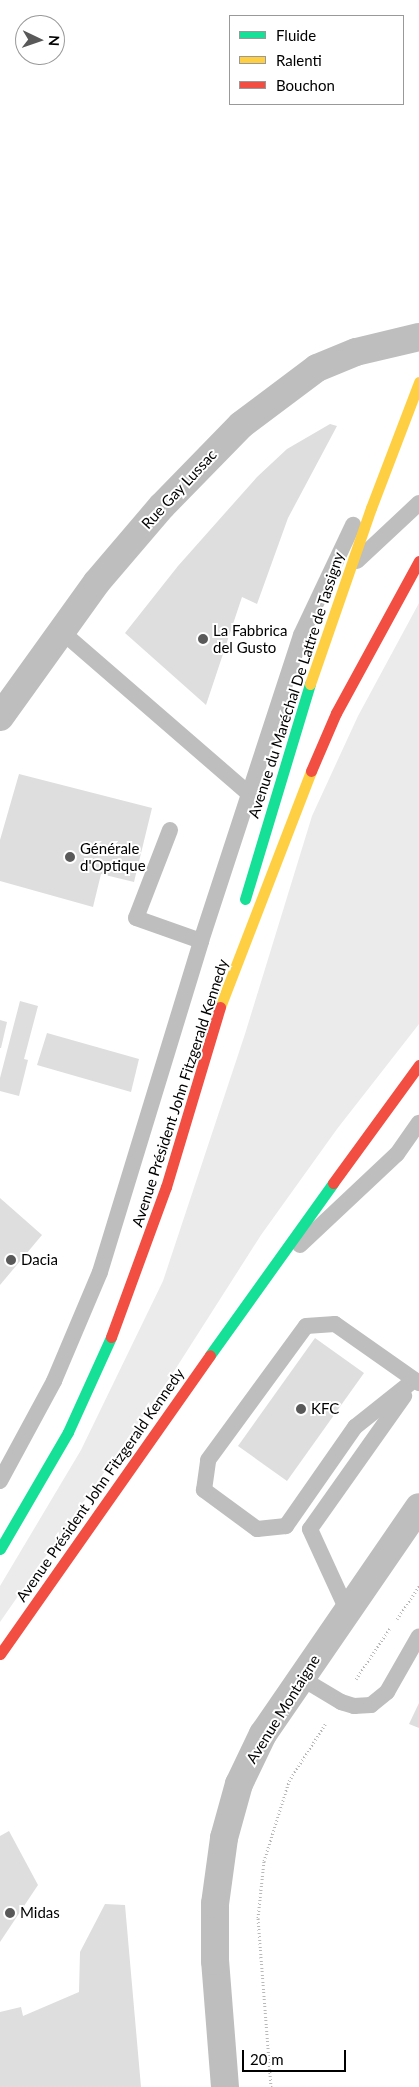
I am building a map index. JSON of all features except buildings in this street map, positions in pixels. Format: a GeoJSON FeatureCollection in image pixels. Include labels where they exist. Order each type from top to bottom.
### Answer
{"type":"FeatureCollection","features":[{"type":"Feature","properties":{"kind":"main road","name":"Avenue du Maréchal De Lattre de Tassigny"},"geometry":{"type":"LineString","coordinates":[[221,1004],[241,916],[275,791],[351,567],[419,382]]}},
{"type":"Feature","properties":{"kind":"main road","name":"Avenue Président John Fitzgerald Kennedy"},"geometry":{"type":"LineString","coordinates":[[0,1549],[68,1432],[123,1308],[166,1187],[221,1004],[294,812],[332,722],[385,618],[419,561]]}},
{"type":"Feature","properties":{"kind":"main road","name":"Avenue Président John Fitzgerald Kennedy"},"geometry":{"type":"LineString","coordinates":[[0,1654],[262,1281],[419,1065]]}},
{"type":"Feature","properties":{"kind":"street","name":"Rue Gay Lussac"},"geometry":{"type":"LineString","coordinates":[[0,717],[61,631],[140,531],[217,448],[256,412],[300,380],[339,358],[419,337]]}},
{"type":"Feature","properties":{"kind":"street","name":"Avenue Montaigne"},"geometry":{"type":"LineString","coordinates":[[225,2087],[214,1930],[224,1838],[249,1759],[301,1678],[419,1507]]}},
{"type":"Feature","properties":{"kind":"lane"},"geometry":{"type":"LineString","coordinates":[[0,1481],[54,1382],[100,1272],[248,793],[311,612],[402,427]]}},
{"type":"Feature","properties":{"kind":"lane"},"geometry":{"type":"LineString","coordinates":[[311,612],[351,567],[419,502]]}},
{"type":"Feature","properties":{"kind":"lane"},"geometry":{"type":"LineString","coordinates":[[61,631],[248,793]]}},
{"type":"Feature","properties":{"kind":"lane"},"geometry":{"type":"LineString","coordinates":[[170,830],[136,918],[201,941]]}},
{"type":"Feature","properties":{"kind":"lane"},"geometry":{"type":"LineString","coordinates":[[262,1281],[397,1154],[419,1123]]}},
{"type":"Feature","properties":{"kind":"lane"},"geometry":{"type":"LineString","coordinates":[[336,1324],[418,1379],[355,1427],[286,1526],[257,1529],[204,1490],[208,1460],[306,1326],[336,1324]]}},
{"type":"Feature","properties":{"kind":"lane"},"geometry":{"type":"LineString","coordinates":[[347,1610],[310,1529],[418,1379]]}},
{"type":"Feature","properties":{"kind":"lane"},"geometry":{"type":"LineString","coordinates":[[301,1678],[341,1702],[363,1707],[380,1701],[419,1636]]}},
{"type":"Feature","properties":{"kind":"path"},"geometry":{"type":"LineString","coordinates":[[271,2087],[258,1918],[264,1861],[289,1781],[419,1586]]}},
{"type":"Feature","properties":{"kind":"shaded area"},"geometry":{"type":"Polygon","coordinates":[[[419,603],[419,1024],[337,1129],[261,1235],[171,1376],[0,1622],[0,1586],[81,1450],[163,1281],[245,1034],[312,816],[358,716],[419,603]]]}},
{"type":"Feature","properties":{"kind":"traffic: fast"},"geometry":{"type":"LineString","coordinates":[[245,899],[310,684]]}},
{"type":"Feature","properties":{"kind":"traffic: fast"},"geometry":{"type":"LineString","coordinates":[[210,1355],[333,1183]]}},
{"type":"Feature","properties":{"kind":"traffic: fast"},"geometry":{"type":"LineString","coordinates":[[0,1549],[68,1432],[111,1337]]}},
{"type":"Feature","properties":{"kind":"traffic: slow"},"geometry":{"type":"LineString","coordinates":[[310,684],[371,508],[419,382]]}},
{"type":"Feature","properties":{"kind":"traffic: slow"},"geometry":{"type":"LineString","coordinates":[[220,1007],[311,771]]}},
{"type":"Feature","properties":{"kind":"traffic: jam"},"geometry":{"type":"LineString","coordinates":[[311,771],[336,713],[419,561]]}},
{"type":"Feature","properties":{"kind":"traffic: jam"},"geometry":{"type":"LineString","coordinates":[[111,1337],[166,1187],[220,1007]]}},
{"type":"Feature","properties":{"kind":"traffic: jam"},"geometry":{"type":"LineString","coordinates":[[333,1183],[419,1065]]}},
{"type":"Feature","properties":{"kind":"traffic: jam"},"geometry":{"type":"LineString","coordinates":[[0,1654],[210,1355]]}},
{"type":"Feature","properties":{"kind":"place","name":"La Fabbrica del Gusto"},"geometry":{"type":"Point","coordinates":[203,639]}},
{"type":"Feature","properties":{"kind":"place","name":"Générale d'Optique"},"geometry":{"type":"Point","coordinates":[70,857]}},
{"type":"Feature","properties":{"kind":"place","name":"Dacia"},"geometry":{"type":"Point","coordinates":[11,1260]}},
{"type":"Feature","properties":{"kind":"place","name":"KFC"},"geometry":{"type":"Point","coordinates":[301,1409]}},
{"type":"Feature","properties":{"kind":"place","name":"Midas"},"geometry":{"type":"Point","coordinates":[10,1913]}}]}
